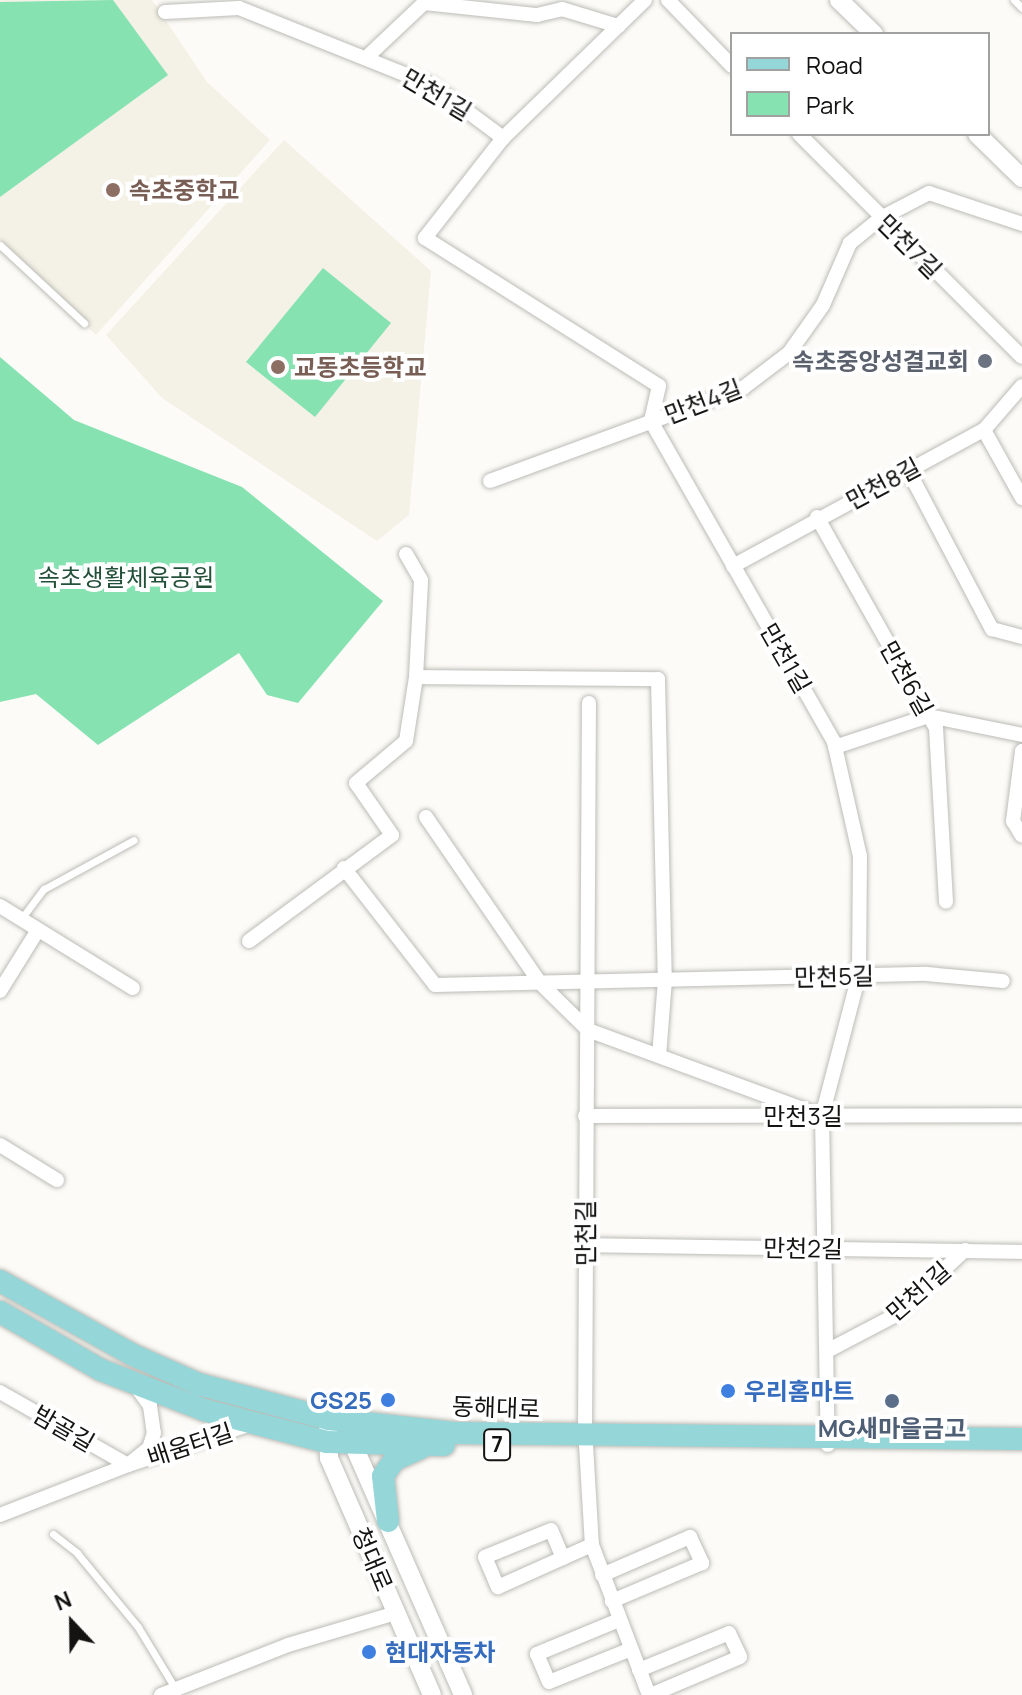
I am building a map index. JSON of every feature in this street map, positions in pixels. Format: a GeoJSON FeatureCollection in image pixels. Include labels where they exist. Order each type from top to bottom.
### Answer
{"type":"FeatureCollection","features":[{"type":"Feature","properties":{"kind":"main road","name":"동해대로"},"geometry":{"type":"LineString","coordinates":[[0,1281],[90,1332],[198,1384],[329,1419],[353,1433],[428,1445],[586,1440],[1022,1446]]}},
{"type":"Feature","properties":{"kind":"main road","name":"동해대로"},"geometry":{"type":"LineString","coordinates":[[0,1312],[135,1384],[253,1424],[327,1442],[353,1433],[454,1433],[586,1440]]}},
{"type":"Feature","properties":{"kind":"main road","name":"동해대로"},"geometry":{"type":"LineString","coordinates":[[828,1442],[1022,1439]]}},
{"type":"Feature","properties":{"kind":"main road"},"geometry":{"type":"LineString","coordinates":[[388,1521],[383,1476],[394,1460],[428,1445]]}},
{"type":"Feature","properties":{"kind":"street"},"geometry":{"type":"LineString","coordinates":[[645,0],[503,138],[425,238],[659,386],[651,421]]}},
{"type":"Feature","properties":{"kind":"street"},"geometry":{"type":"LineString","coordinates":[[668,0],[730,64]]}},
{"type":"Feature","properties":{"kind":"street","name":"만천1길"},"geometry":{"type":"LineString","coordinates":[[368,56],[424,3],[537,15],[562,9],[618,26]]}},
{"type":"Feature","properties":{"kind":"street"},"geometry":{"type":"LineString","coordinates":[[849,3],[872,32]]}},
{"type":"Feature","properties":{"kind":"street","name":"만천1길"},"geometry":{"type":"LineString","coordinates":[[165,12],[239,8],[368,56],[432,85],[503,138]]}},
{"type":"Feature","properties":{"kind":"street","name":"만천7길"},"geometry":{"type":"LineString","coordinates":[[801,136],[1022,357]]}},
{"type":"Feature","properties":{"kind":"street"},"geometry":{"type":"LineString","coordinates":[[979,136],[1022,178]]}},
{"type":"Feature","properties":{"kind":"street","name":"만천4길"},"geometry":{"type":"LineString","coordinates":[[490,481],[651,421],[688,413],[743,388],[789,353],[823,305],[850,243],[881,218],[929,193],[1022,224]]}},
{"type":"Feature","properties":{"kind":"street","name":"만천8길"},"geometry":{"type":"LineString","coordinates":[[733,566],[817,517],[984,430],[1022,386]]}},
{"type":"Feature","properties":{"kind":"street","name":"만천1길"},"geometry":{"type":"LineString","coordinates":[[651,421],[835,747],[860,856],[859,975],[822,1116],[828,1442]]}},
{"type":"Feature","properties":{"kind":"street"},"geometry":{"type":"LineString","coordinates":[[984,430],[1022,498]]}},
{"type":"Feature","properties":{"kind":"street"},"geometry":{"type":"LineString","coordinates":[[908,470],[992,629],[1022,637]]}},
{"type":"Feature","properties":{"kind":"street","name":"만천6길"},"geometry":{"type":"LineString","coordinates":[[817,517],[936,728],[946,902]]}},
{"type":"Feature","properties":{"kind":"street"},"geometry":{"type":"LineString","coordinates":[[249,941],[392,835],[356,783],[406,741],[416,677],[421,580],[406,554]]}},
{"type":"Feature","properties":{"kind":"street"},"geometry":{"type":"LineString","coordinates":[[416,677],[658,679],[665,980],[659,1056]]}},
{"type":"Feature","properties":{"kind":"street","name":"만천길"},"geometry":{"type":"LineString","coordinates":[[589,703],[591,981],[585,1116],[584,1245],[586,1440],[592,1545],[650,1695]]}},
{"type":"Feature","properties":{"kind":"street"},"geometry":{"type":"LineString","coordinates":[[835,747],[929,716],[1022,735]]}},
{"type":"Feature","properties":{"kind":"street"},"geometry":{"type":"LineString","coordinates":[[1022,751],[1013,821],[1022,836]]}},
{"type":"Feature","properties":{"kind":"street"},"geometry":{"type":"LineString","coordinates":[[426,817],[540,983],[588,1030],[822,1116]]}},
{"type":"Feature","properties":{"kind":"street"},"geometry":{"type":"LineString","coordinates":[[344,868],[435,985],[540,983]]}},
{"type":"Feature","properties":{"kind":"street"},"geometry":{"type":"LineString","coordinates":[[0,906],[133,988]]}},
{"type":"Feature","properties":{"kind":"street"},"geometry":{"type":"LineString","coordinates":[[0,991],[38,930]]}},
{"type":"Feature","properties":{"kind":"street","name":"만천5길"},"geometry":{"type":"LineString","coordinates":[[540,983],[859,975],[1003,981]]}},
{"type":"Feature","properties":{"kind":"street","name":"만천3길"},"geometry":{"type":"LineString","coordinates":[[585,1116],[1022,1115]]}},
{"type":"Feature","properties":{"kind":"street"},"geometry":{"type":"LineString","coordinates":[[0,1145],[57,1180]]}},
{"type":"Feature","properties":{"kind":"street","name":"만천2길"},"geometry":{"type":"LineString","coordinates":[[584,1245],[1022,1252]]}},
{"type":"Feature","properties":{"kind":"street","name":"만천1길"},"geometry":{"type":"LineString","coordinates":[[827,1351],[894,1316],[965,1250]]}},
{"type":"Feature","properties":{"kind":"street","name":"배움터길"},"geometry":{"type":"LineString","coordinates":[[128,1465],[149,1448],[154,1433],[150,1406],[135,1384]]}},
{"type":"Feature","properties":{"kind":"street","name":"밤골길"},"geometry":{"type":"LineString","coordinates":[[0,1392],[128,1465]]}},
{"type":"Feature","properties":{"kind":"street","name":"청대로"},"geometry":{"type":"LineString","coordinates":[[329,1419],[329,1458],[432,1695]]}},
{"type":"Feature","properties":{"kind":"street","name":"배움터길"},"geometry":{"type":"LineString","coordinates":[[0,1515],[128,1465],[253,1424]]}},
{"type":"Feature","properties":{"kind":"street","name":"청대로"},"geometry":{"type":"LineString","coordinates":[[353,1433],[463,1695]]}},
{"type":"Feature","properties":{"kind":"street"},"geometry":{"type":"LineString","coordinates":[[563,1558],[551,1530],[485,1557],[498,1587],[563,1558],[592,1545]]}},
{"type":"Feature","properties":{"kind":"street"},"geometry":{"type":"LineString","coordinates":[[602,1575],[690,1537],[702,1563],[612,1601]]}},
{"type":"Feature","properties":{"kind":"street"},"geometry":{"type":"LineString","coordinates":[[168,1692],[288,1645],[396,1613]]}},
{"type":"Feature","properties":{"kind":"street"},"geometry":{"type":"LineString","coordinates":[[619,1620],[537,1654],[549,1682],[631,1649]]}},
{"type":"Feature","properties":{"kind":"street"},"geometry":{"type":"LineString","coordinates":[[639,1670],[729,1633],[740,1657],[650,1695]]}},
{"type":"Feature","properties":{"kind":"lane"},"geometry":{"type":"LineString","coordinates":[[1014,0],[1022,8]]}},
{"type":"Feature","properties":{"kind":"lane"},"geometry":{"type":"LineString","coordinates":[[0,245],[84,323]]}},
{"type":"Feature","properties":{"kind":"lane"},"geometry":{"type":"LineString","coordinates":[[21,919],[44,889],[134,840]]}},
{"type":"Feature","properties":{"kind":"lane"},"geometry":{"type":"LineString","coordinates":[[53,1534],[77,1553],[138,1627],[168,1692]]}},
{"type":"Feature","properties":{"kind":"shaded area","name":"속초중학교"},"geometry":{"type":"Polygon","coordinates":[[[0,0],[152,0],[207,82],[270,140],[96,335],[0,239],[0,0]]]}},
{"type":"Feature","properties":{"kind":"shaded area","name":"교동초등학교"},"geometry":{"type":"Polygon","coordinates":[[[284,140],[431,271],[409,515],[377,541],[162,398],[106,335],[284,140]]]}},
{"type":"Feature","properties":{"kind":"green space"},"geometry":{"type":"Polygon","coordinates":[[[113,0],[168,75],[0,197],[0,2],[113,0]]]}},
{"type":"Feature","properties":{"kind":"green space"},"geometry":{"type":"Polygon","coordinates":[[[323,268],[391,323],[315,417],[246,362],[323,268]]]}},
{"type":"Feature","properties":{"kind":"green space","name":"속초생활체육공원"},"geometry":{"type":"Polygon","coordinates":[[[0,357],[74,420],[242,487],[383,601],[298,703],[267,695],[239,653],[98,745],[36,694],[0,702],[0,357]]]}},
{"type":"Feature","properties":{"kind":"place","name":"속초중학교"},"geometry":{"type":"Point","coordinates":[113,190]}},
{"type":"Feature","properties":{"kind":"place","name":"속초중앙성결교회"},"geometry":{"type":"Point","coordinates":[985,361]}},
{"type":"Feature","properties":{"kind":"place","name":"교동초등학교"},"geometry":{"type":"Point","coordinates":[278,367]}},
{"type":"Feature","properties":{"kind":"place","name":"우리홈마트"},"geometry":{"type":"Point","coordinates":[728,1391]}},
{"type":"Feature","properties":{"kind":"place","name":"GS25"},"geometry":{"type":"Point","coordinates":[388,1400]}},
{"type":"Feature","properties":{"kind":"place","name":"MG새마을금고"},"geometry":{"type":"Point","coordinates":[892,1401]}},
{"type":"Feature","properties":{"kind":"place","name":"현대자동차"},"geometry":{"type":"Point","coordinates":[369,1652]}}]}
